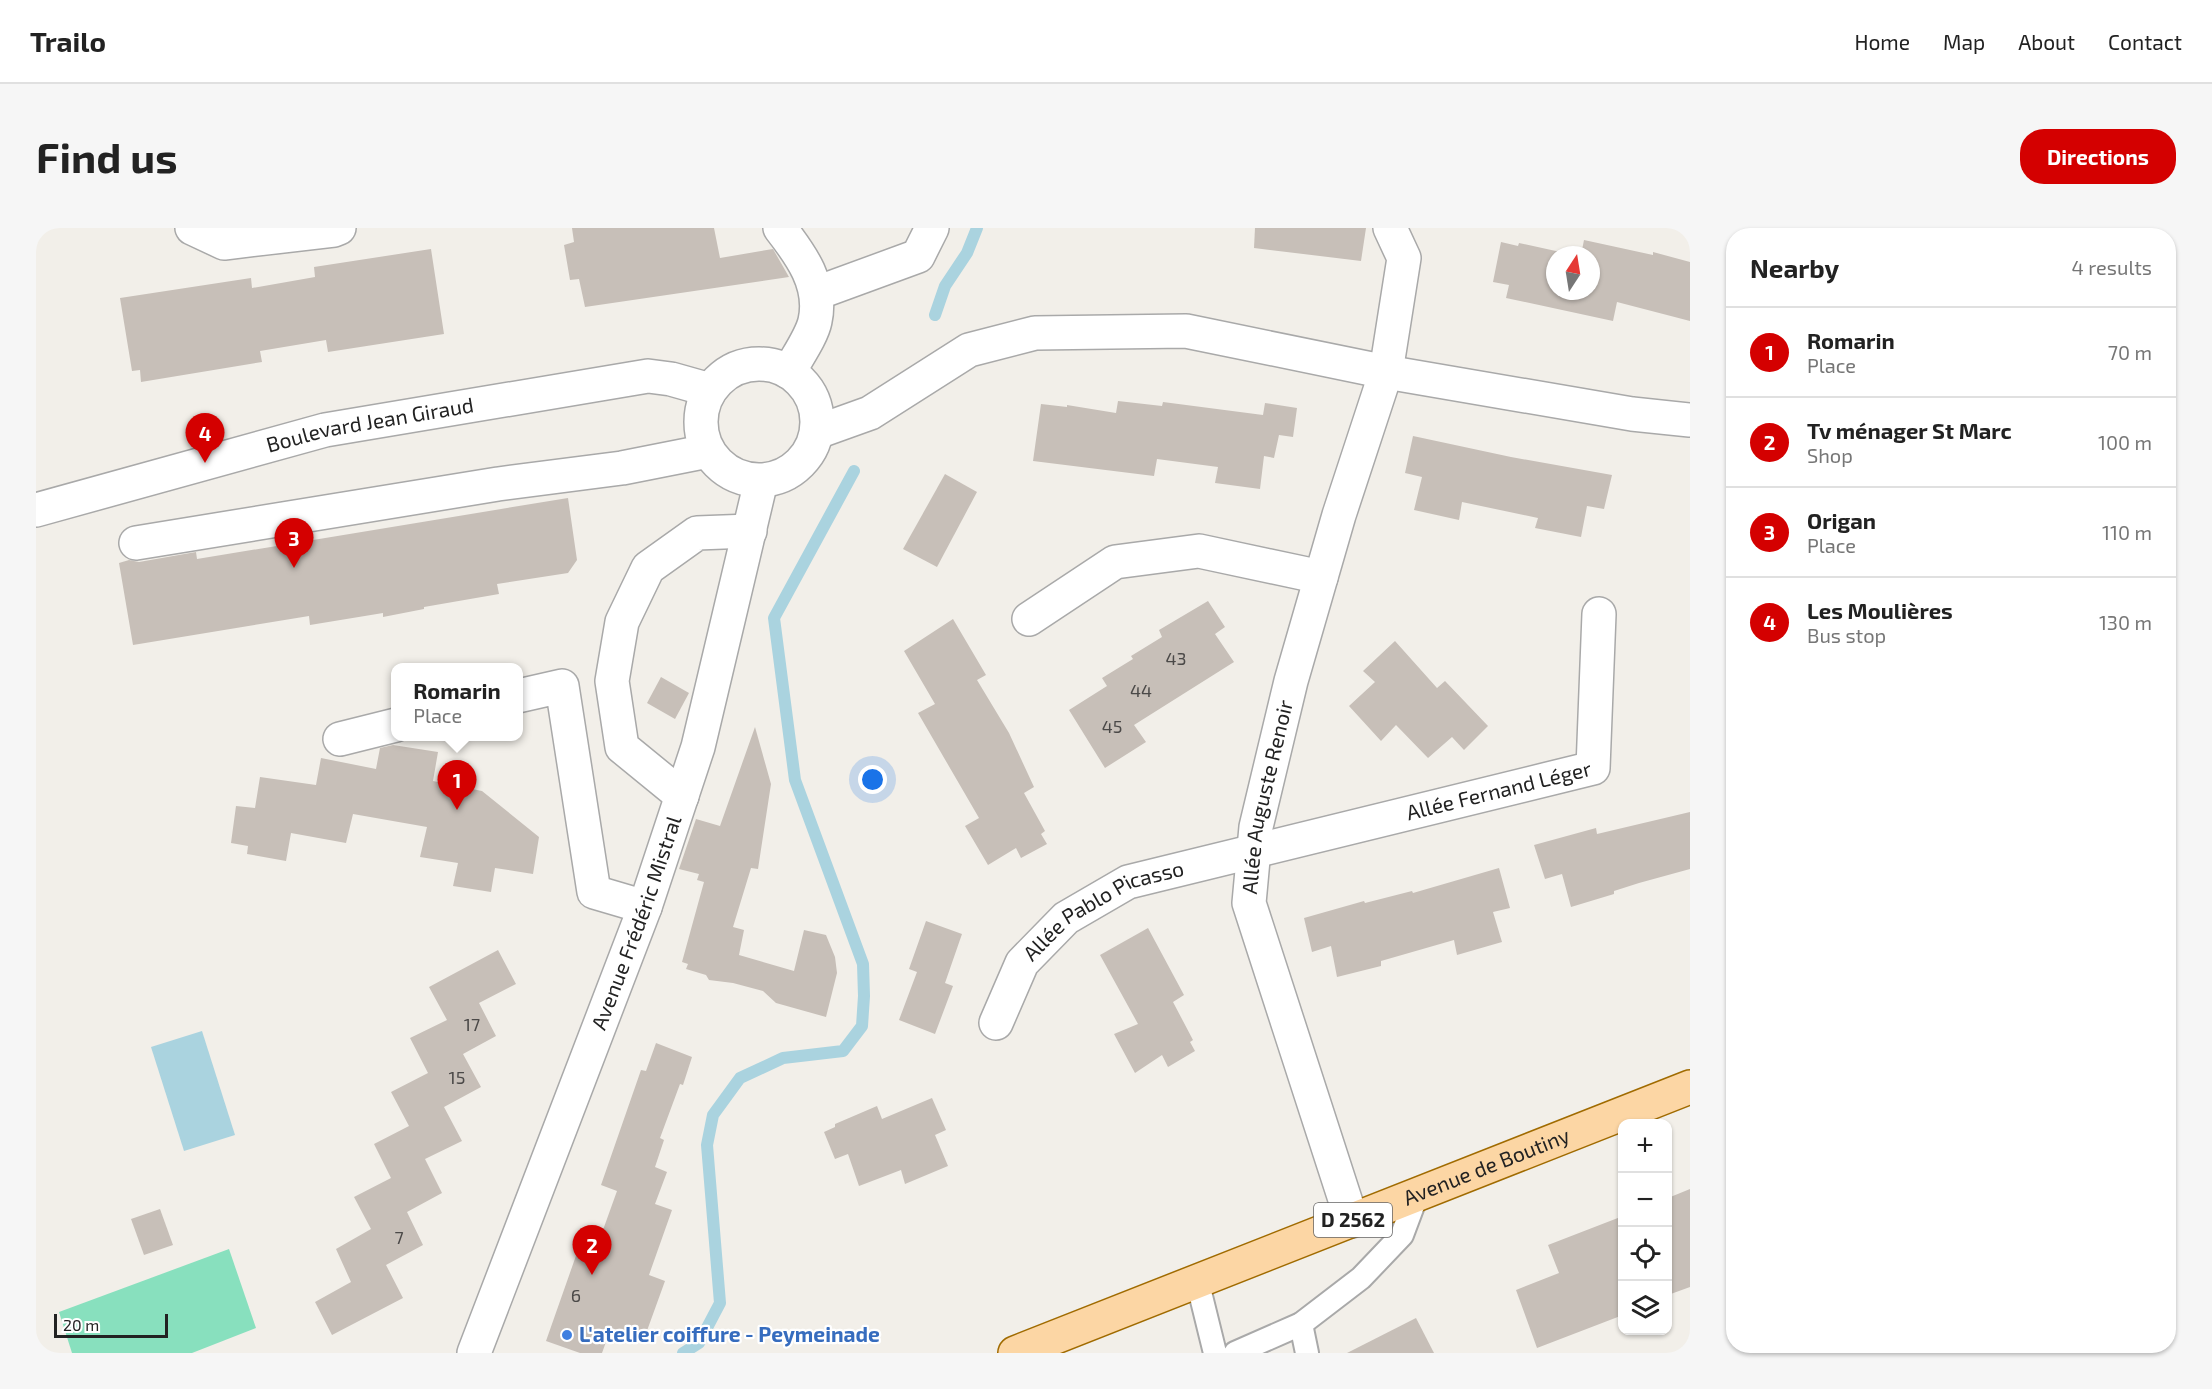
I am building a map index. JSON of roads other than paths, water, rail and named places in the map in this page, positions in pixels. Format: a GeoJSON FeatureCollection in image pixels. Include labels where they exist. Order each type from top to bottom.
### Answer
{"type":"FeatureCollection","features":[{"type":"Feature","properties":{"kind":"main road","name":"Avenue de Boutiny"},"geometry":{"type":"LineString","coordinates":[[1036,1349],[1197,1280],[1690,1088]]}},
{"type":"Feature","properties":{"kind":"street"},"geometry":{"type":"LineString","coordinates":[[192,228],[224,243],[339,228]]}},
{"type":"Feature","properties":{"kind":"street"},"geometry":{"type":"LineString","coordinates":[[780,228],[802,258],[817,293],[815,322],[789,372]]}},
{"type":"Feature","properties":{"kind":"street"},"geometry":{"type":"LineString","coordinates":[[817,293],[918,256],[932,228]]}},
{"type":"Feature","properties":{"kind":"street","name":"Allée Auguste Renoir"},"geometry":{"type":"LineString","coordinates":[[1352,1221],[1249,903],[1256,827],[1291,681],[1339,515],[1386,372],[1404,258],[1390,228]]}},
{"type":"Feature","properties":{"kind":"street"},"geometry":{"type":"LineString","coordinates":[[818,432],[870,413],[969,350],[1035,333],[1186,332],[1386,372],[1632,414],[1690,420]]}},
{"type":"Feature","properties":{"kind":"street"},"geometry":{"type":"LineString","coordinates":[[761,364],[789,372],[803,383],[813,398],[818,432],[813,447],[792,471],[777,478],[761,481],[745,479],[730,473],[717,463],[708,451],[701,431],[702,409],[710,390],[720,378],[746,365],[761,364]]}},
{"type":"Feature","properties":{"kind":"street","name":"Boulevard Jean Giraud"},"geometry":{"type":"LineString","coordinates":[[36,510],[325,430],[648,376],[671,379],[710,390]]}},
{"type":"Feature","properties":{"kind":"street"},"geometry":{"type":"LineString","coordinates":[[136,543],[498,484],[622,468],[708,451]]}},
{"type":"Feature","properties":{"kind":"street","name":"Avenue Frédéric Mistral"},"geometry":{"type":"LineString","coordinates":[[474,1353],[645,907],[682,796],[698,747],[761,481]]}},
{"type":"Feature","properties":{"kind":"street"},"geometry":{"type":"LineString","coordinates":[[682,796],[622,747],[612,681],[622,622],[648,568],[689,538],[697,533],[750,531]]}},
{"type":"Feature","properties":{"kind":"street"},"geometry":{"type":"LineString","coordinates":[[1029,619],[1115,561],[1199,551],[1321,578]]}},
{"type":"Feature","properties":{"kind":"street","name":"Allée Fernand Léger"},"geometry":{"type":"LineString","coordinates":[[1254,850],[1593,768],[1599,614]]}},
{"type":"Feature","properties":{"kind":"street"},"geometry":{"type":"LineString","coordinates":[[523,695],[562,686],[594,892],[645,907]]}},
{"type":"Feature","properties":{"kind":"street"},"geometry":{"type":"LineString","coordinates":[[340,739],[391,726]]}},
{"type":"Feature","properties":{"kind":"street","name":"Allée Pablo Picasso"},"geometry":{"type":"LineString","coordinates":[[996,1023],[1022,963],[1066,918],[1128,882],[1254,850]]}},
{"type":"Feature","properties":{"kind":"lane"},"geometry":{"type":"LineString","coordinates":[[1235,1353],[1301,1324],[1361,1278],[1401,1234],[1418,1195]]}},
{"type":"Feature","properties":{"kind":"lane"},"geometry":{"type":"LineString","coordinates":[[1197,1280],[1215,1353]]}},
{"type":"Feature","properties":{"kind":"lane"},"geometry":{"type":"LineString","coordinates":[[1301,1324],[1307,1353]]}},
{"type":"Feature","properties":{"kind":"water"},"geometry":{"type":"Polygon","coordinates":[[[202,1031],[235,1135],[184,1151],[151,1047],[202,1031]]]}},
{"type":"Feature","properties":{"kind":"waterway"},"geometry":{"type":"LineString","coordinates":[[935,315],[945,286],[967,253],[977,228]]}},
{"type":"Feature","properties":{"kind":"waterway"},"geometry":{"type":"LineString","coordinates":[[683,1353],[699,1343],[720,1303],[707,1145],[713,1115],[740,1078],[783,1058],[843,1051],[862,1026],[863,964],[795,780],[774,618],[854,471]]}},
{"type":"Feature","properties":{"kind":"place","name":"Les Moulières"},"geometry":{"type":"Point","coordinates":[205,463]}},
{"type":"Feature","properties":{"kind":"place","name":"Origan"},"geometry":{"type":"Point","coordinates":[294,568]}},
{"type":"Feature","properties":{"kind":"place","name":"Romarin"},"geometry":{"type":"Point","coordinates":[457,810]}},
{"type":"Feature","properties":{"kind":"place","name":"Tv ménager St Marc"},"geometry":{"type":"Point","coordinates":[592,1275]}},
{"type":"Feature","properties":{"kind":"place","name":"L'atelier coiffure - Peymeinade"},"geometry":{"type":"Point","coordinates":[567,1335]}}]}
